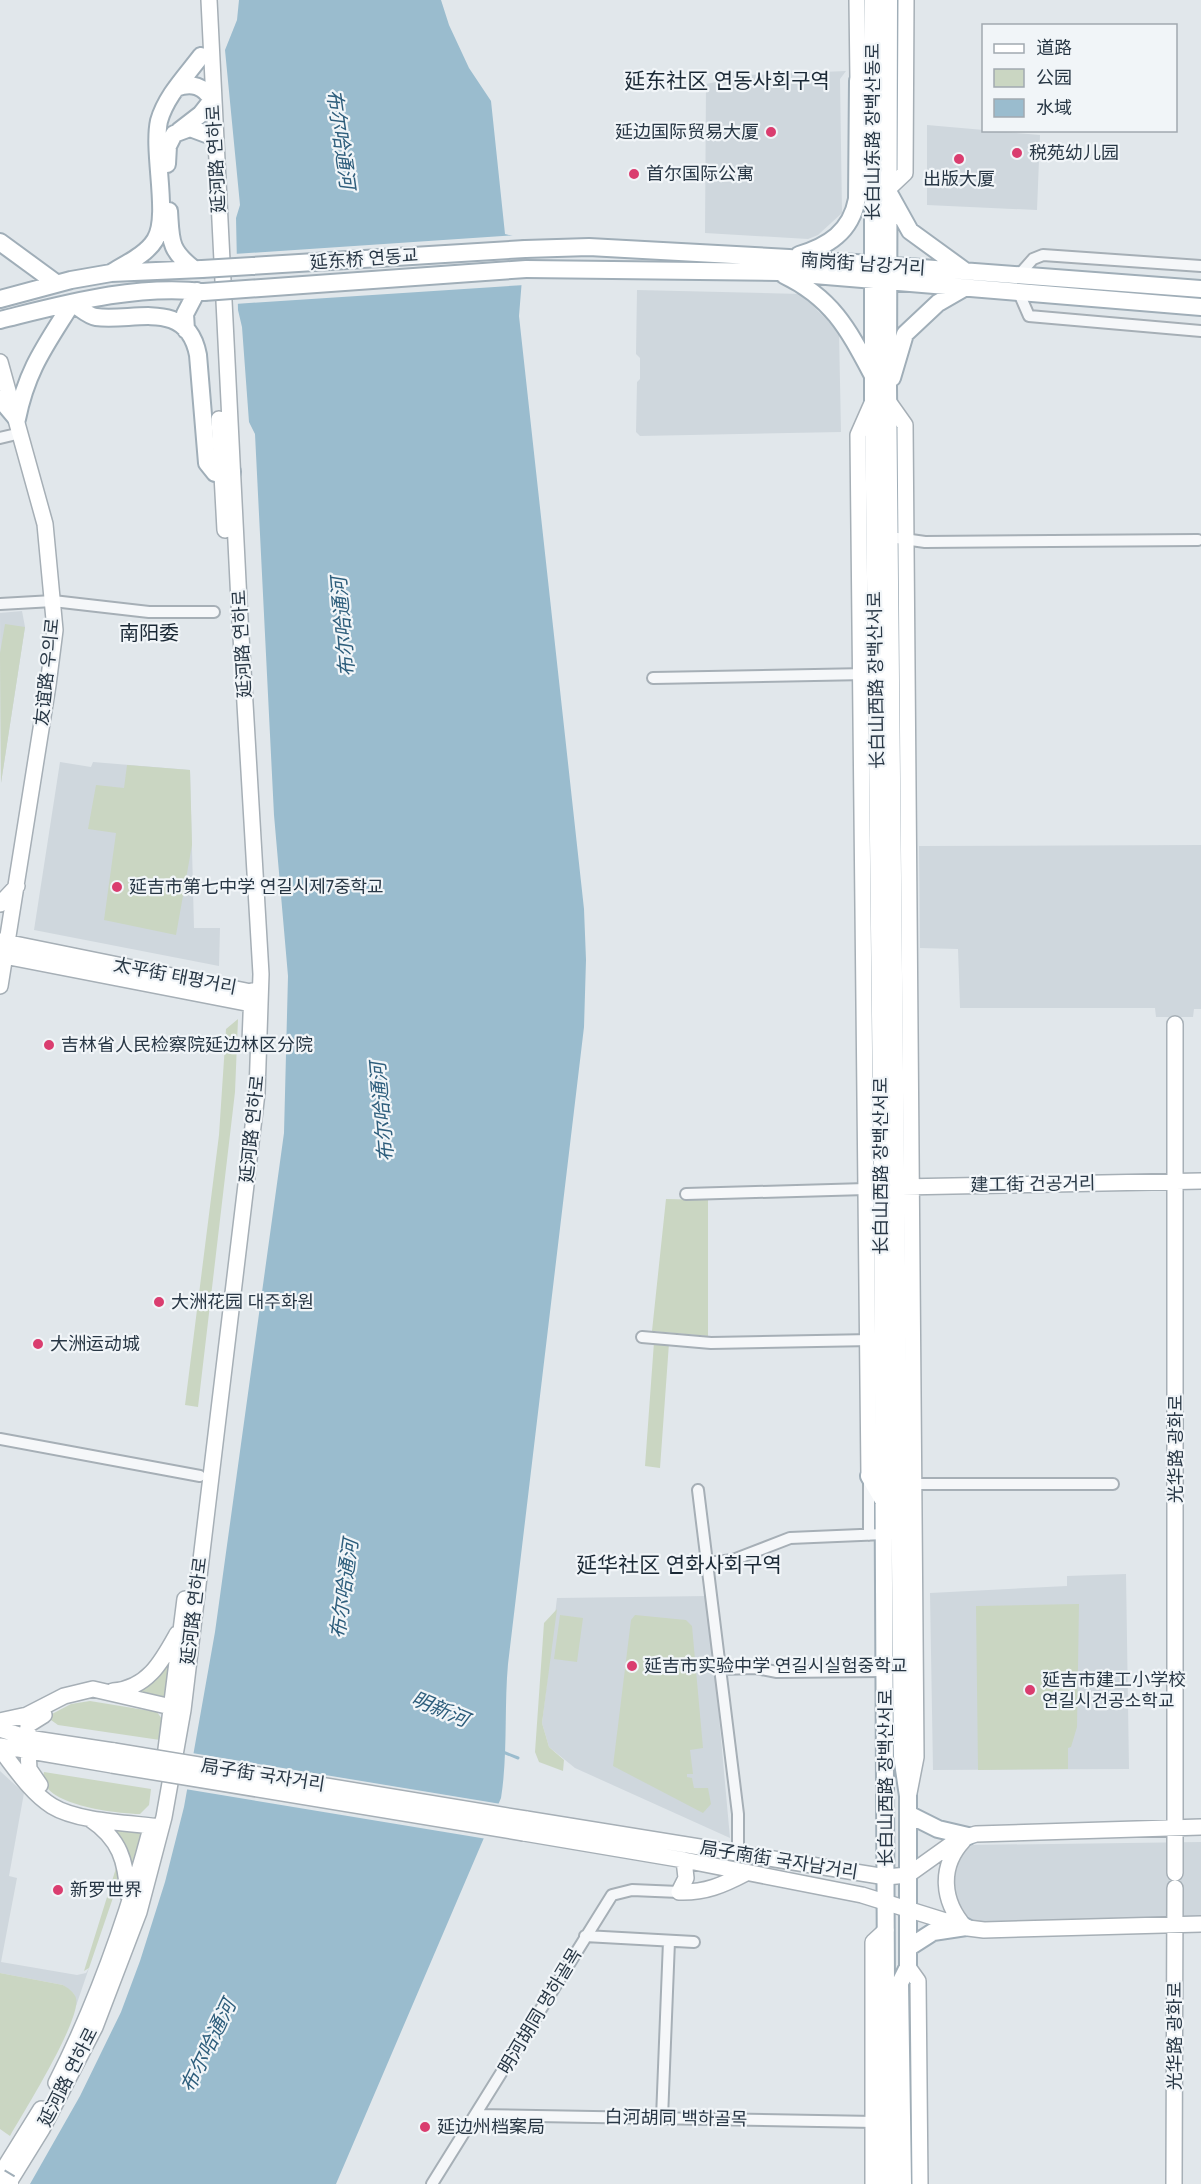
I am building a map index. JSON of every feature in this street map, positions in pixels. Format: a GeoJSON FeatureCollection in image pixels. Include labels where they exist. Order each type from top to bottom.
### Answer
{"type":"FeatureCollection","features":[{"type":"Feature","properties":{"kind":"main road","name":"延河路 연하로"},"geometry":{"type":"LineString","coordinates":[[9,2184],[42,2129],[95,2026],[139,1912],[177,1711],[252,1141],[255,999],[207,100],[201,56],[200,0]]}},
{"type":"Feature","properties":{"kind":"main road","name":"延河路 연하로"},"geometry":{"type":"LineString","coordinates":[[209,0],[206,134],[227,473]]}},
{"type":"Feature","properties":{"kind":"main road","name":"长白山东路 장백산동로"},"geometry":{"type":"LineString","coordinates":[[857,0],[858,81]]}},
{"type":"Feature","properties":{"kind":"main road","name":"长白山东路 장백산동로"},"geometry":{"type":"LineString","coordinates":[[873,0],[881,273]]}},
{"type":"Feature","properties":{"kind":"main road","name":"长白山东路 장백산동로"},"geometry":{"type":"LineString","coordinates":[[881,273],[888,189],[889,0]]}},
{"type":"Feature","properties":{"kind":"main road","name":"长白山东路 장백산동로"},"geometry":{"type":"LineString","coordinates":[[888,189],[905,173],[906,0]]}},
{"type":"Feature","properties":{"kind":"main road"},"geometry":{"type":"LineString","coordinates":[[0,299],[56,283],[111,273],[147,250],[159,232],[157,132],[163,111],[176,88],[201,56]]}},
{"type":"Feature","properties":{"kind":"main road"},"geometry":{"type":"LineString","coordinates":[[789,258],[825,247],[845,228],[854,213],[858,81],[873,61]]}},
{"type":"Feature","properties":{"kind":"main road"},"geometry":{"type":"LineString","coordinates":[[176,88],[189,85],[207,100],[170,139],[167,153],[171,240],[175,252],[198,269]]}},
{"type":"Feature","properties":{"kind":"main road"},"geometry":{"type":"LineString","coordinates":[[178,131],[190,129],[206,134]]}},
{"type":"Feature","properties":{"kind":"main road"},"geometry":{"type":"LineString","coordinates":[[883,397],[901,354],[905,334],[965,280],[905,226],[888,189]]}},
{"type":"Feature","properties":{"kind":"main road"},"geometry":{"type":"LineString","coordinates":[[0,242],[56,283]]}},
{"type":"Feature","properties":{"kind":"main road","name":"南岗街 남강거리"},"geometry":{"type":"LineString","coordinates":[[525,249],[589,247],[789,258],[881,273]]}},
{"type":"Feature","properties":{"kind":"main road","name":"延东桥 연동교"},"geometry":{"type":"LineString","coordinates":[[111,273],[525,249]]}},
{"type":"Feature","properties":{"kind":"main road","name":"南岗街 남강거리"},"geometry":{"type":"LineString","coordinates":[[526,269],[881,273],[965,280],[1019,293],[1201,307]]}},
{"type":"Feature","properties":{"kind":"main road","name":"延东桥 연동교"},"geometry":{"type":"LineString","coordinates":[[0,320],[72,303],[130,293],[200,292],[526,269]]}},
{"type":"Feature","properties":{"kind":"main road"},"geometry":{"type":"LineString","coordinates":[[778,272],[816,294],[840,316],[873,377]]}},
{"type":"Feature","properties":{"kind":"main road","name":"长白山西路 장백산서로"},"geometry":{"type":"LineString","coordinates":[[869,1476],[875,1340],[889,1188],[907,540],[905,425],[883,397],[873,377],[881,273]]}},
{"type":"Feature","properties":{"kind":"main road","name":"长白山西路 장백산서로"},"geometry":{"type":"LineString","coordinates":[[881,273],[883,397],[890,537],[889,1188]]}},
{"type":"Feature","properties":{"kind":"main road","name":"南岗街 남강거리"},"geometry":{"type":"LineString","coordinates":[[965,280],[1019,275],[1201,289]]}},
{"type":"Feature","properties":{"kind":"main road"},"geometry":{"type":"LineString","coordinates":[[186,330],[185,314],[200,292]]}},
{"type":"Feature","properties":{"kind":"main road"},"geometry":{"type":"LineString","coordinates":[[19,426],[23,389],[37,357],[72,303],[94,317],[161,315],[175,321],[186,330],[196,344],[207,463],[213,471],[227,473]]}},
{"type":"Feature","properties":{"kind":"main road","name":"友谊路 우의로"},"geometry":{"type":"LineString","coordinates":[[0,362],[45,524],[55,630],[17,886],[3,949],[0,986]]}},
{"type":"Feature","properties":{"kind":"main road","name":"长白山西路 장백산서로"},"geometry":{"type":"LineString","coordinates":[[883,397],[868,674],[889,1188],[906,1484],[902,1756],[908,1796],[908,1967],[900,1983],[903,2184]]}},
{"type":"Feature","properties":{"kind":"main road"},"geometry":{"type":"LineString","coordinates":[[0,399],[19,426]]}},
{"type":"Feature","properties":{"kind":"main road"},"geometry":{"type":"LineString","coordinates":[[0,904],[17,886]]}},
{"type":"Feature","properties":{"kind":"main road","name":"太平街 태평거리"},"geometry":{"type":"LineString","coordinates":[[3,949],[255,999]]}},
{"type":"Feature","properties":{"kind":"main road","name":"延河路 연하로"},"geometry":{"type":"LineString","coordinates":[[177,1711],[181,1627],[243,1126],[255,999]]}},
{"type":"Feature","properties":{"kind":"main road","name":"光华路 광화로"},"geometry":{"type":"LineString","coordinates":[[1174,2184],[1175,1024]]}},
{"type":"Feature","properties":{"kind":"main road","name":"建工街 건공거리"},"geometry":{"type":"LineString","coordinates":[[889,1188],[1201,1181]]}},
{"type":"Feature","properties":{"kind":"main road","name":"长白山西路 장백산서로"},"geometry":{"type":"LineString","coordinates":[[875,1340],[883,1501],[877,1534],[885,1671],[887,2184]]}},
{"type":"Feature","properties":{"kind":"main road"},"geometry":{"type":"LineString","coordinates":[[869,1476],[883,1501]]}},
{"type":"Feature","properties":{"kind":"main road"},"geometry":{"type":"LineString","coordinates":[[104,1691],[133,1686],[153,1673],[181,1627]]}},
{"type":"Feature","properties":{"kind":"main road"},"geometry":{"type":"LineString","coordinates":[[0,1721],[27,1715],[71,1694],[93,1689],[177,1711]]}},
{"type":"Feature","properties":{"kind":"main road"},"geometry":{"type":"LineString","coordinates":[[157,1824],[97,1813],[61,1803],[46,1792],[30,1770],[27,1730],[32,1722],[73,1700],[95,1698],[177,1711]]}},
{"type":"Feature","properties":{"kind":"main road","name":"局子街 국자거리"},"geometry":{"type":"LineString","coordinates":[[0,1730],[28,1745]]}},
{"type":"Feature","properties":{"kind":"main road","name":"局子街 국자거리"},"geometry":{"type":"LineString","coordinates":[[0,1747],[28,1745],[525,1826]]}},
{"type":"Feature","properties":{"kind":"main road"},"geometry":{"type":"LineString","coordinates":[[0,1747],[32,1788],[51,1805],[66,1813],[157,1824]]}},
{"type":"Feature","properties":{"kind":"main road"},"geometry":{"type":"LineString","coordinates":[[908,1814],[938,1829],[968,1836]]}},
{"type":"Feature","properties":{"kind":"main road"},"geometry":{"type":"LineString","coordinates":[[85,1816],[107,1832],[119,1846],[125,1865],[129,1901]]}},
{"type":"Feature","properties":{"kind":"main road","name":"延河路 연하로"},"geometry":{"type":"LineString","coordinates":[[0,2177],[34,2122],[72,2051],[98,1989],[157,1824]]}},
{"type":"Feature","properties":{"kind":"main road","name":"局子南街 국자남거리"},"geometry":{"type":"LineString","coordinates":[[525,1826],[886,1877],[908,1875]]}},
{"type":"Feature","properties":{"kind":"main road","name":"局子南街 국자남거리"},"geometry":{"type":"LineString","coordinates":[[525,1826],[887,1902],[966,1928],[984,1930],[1201,1924]]}},
{"type":"Feature","properties":{"kind":"main road"},"geometry":{"type":"LineString","coordinates":[[908,1875],[957,1840],[968,1836],[994,1832],[1201,1827]]}},
{"type":"Feature","properties":{"kind":"main road"},"geometry":{"type":"LineString","coordinates":[[908,1948],[933,1932],[966,1928],[951,1908],[946,1886],[950,1863],[968,1836]]}},
{"type":"Feature","properties":{"kind":"main road"},"geometry":{"type":"LineString","coordinates":[[684,1860],[686,1878],[679,1892],[698,1892],[716,1888],[746,1873]]}},
{"type":"Feature","properties":{"kind":"main road","name":"长白山西路 장백산서로"},"geometry":{"type":"LineString","coordinates":[[873,2184],[875,2122],[873,1942],[886,1930]]}},
{"type":"Feature","properties":{"kind":"main road","name":"长白山西路 장백산서로"},"geometry":{"type":"LineString","coordinates":[[908,1967],[918,1981],[920,2184]]}},
{"type":"Feature","properties":{"kind":"main road"},"geometry":{"type":"LineString","coordinates":[[0,2177],[9,2184]]}},
{"type":"Feature","properties":{"kind":"street"},"geometry":{"type":"LineString","coordinates":[[1019,275],[1033,259],[1043,255],[1201,266]]}},
{"type":"Feature","properties":{"kind":"street"},"geometry":{"type":"LineString","coordinates":[[1019,293],[1029,316],[1201,331]]}},
{"type":"Feature","properties":{"kind":"street"},"geometry":{"type":"LineString","coordinates":[[0,438],[19,426]]}},
{"type":"Feature","properties":{"kind":"street"},"geometry":{"type":"LineString","coordinates":[[890,537],[925,542],[1197,540]]}},
{"type":"Feature","properties":{"kind":"street"},"geometry":{"type":"LineString","coordinates":[[0,604],[54,602],[149,612],[214,612]]}},
{"type":"Feature","properties":{"kind":"street"},"geometry":{"type":"LineString","coordinates":[[652,678],[868,674]]}},
{"type":"Feature","properties":{"kind":"street"},"geometry":{"type":"LineString","coordinates":[[686,1194],[889,1188]]}},
{"type":"Feature","properties":{"kind":"street"},"geometry":{"type":"LineString","coordinates":[[642,1336],[711,1342],[875,1340]]}},
{"type":"Feature","properties":{"kind":"street"},"geometry":{"type":"LineString","coordinates":[[0,1439],[200,1476]]}},
{"type":"Feature","properties":{"kind":"street"},"geometry":{"type":"LineString","coordinates":[[707,1563],[733,1560],[790,1538],[877,1534],[869,1476]]}},
{"type":"Feature","properties":{"kind":"street"},"geometry":{"type":"LineString","coordinates":[[906,1484],[1113,1484]]}},
{"type":"Feature","properties":{"kind":"street"},"geometry":{"type":"LineString","coordinates":[[698,1490],[739,1820],[738,1855]]}},
{"type":"Feature","properties":{"kind":"street"},"geometry":{"type":"LineString","coordinates":[[720,1669],[756,1668],[777,1672],[885,1671]]}},
{"type":"Feature","properties":{"kind":"street","name":"明河胡同 명하골목"},"geometry":{"type":"LineString","coordinates":[[432,2184],[612,1895],[619,1892],[679,1892]]}},
{"type":"Feature","properties":{"kind":"street"},"geometry":{"type":"LineString","coordinates":[[585,1936],[693,1942]]}},
{"type":"Feature","properties":{"kind":"street"},"geometry":{"type":"LineString","coordinates":[[662,2118],[669,1941]]}},
{"type":"Feature","properties":{"kind":"street","name":"白河胡同 백하골목"},"geometry":{"type":"LineString","coordinates":[[476,2115],[875,2122]]}},
{"type":"Feature","properties":{"kind":"shaded area"},"geometry":{"type":"Polygon","coordinates":[[[846,71],[840,79],[842,213],[818,235],[808,239],[705,233],[706,84],[721,81],[724,76],[846,71]]]}},
{"type":"Feature","properties":{"kind":"shaded area"},"geometry":{"type":"Polygon","coordinates":[[[927,125],[982,130],[982,132],[1040,135],[1037,210],[927,205],[927,125]]]}},
{"type":"Feature","properties":{"kind":"shaded area"},"geometry":{"type":"Polygon","coordinates":[[[637,290],[801,294],[839,332],[841,432],[640,436],[636,432],[637,382],[640,379],[640,358],[636,354],[637,290]]]}},
{"type":"Feature","properties":{"kind":"shaded area"},"geometry":{"type":"Polygon","coordinates":[[[22,611],[25,627],[1,783],[0,613],[22,611]]]}},
{"type":"Feature","properties":{"kind":"shaded area","name":"延吉市第七中学 연길시제7중학교"},"geometry":{"type":"Polygon","coordinates":[[[60,762],[91,767],[93,762],[190,770],[194,928],[220,928],[219,966],[34,930],[60,762]]]}},
{"type":"Feature","properties":{"kind":"shaded area"},"geometry":{"type":"Polygon","coordinates":[[[1201,845],[1201,1009],[1194,1009],[1193,1017],[1156,1017],[1155,1008],[960,1008],[958,949],[920,948],[919,846],[1201,845]]]}},
{"type":"Feature","properties":{"kind":"shaded area","name":"延吉市建工小学校 연길시건공소학교"},"geometry":{"type":"Polygon","coordinates":[[[1126,1574],[1129,1769],[933,1770],[930,1593],[1067,1586],[1067,1576],[1126,1574]]]}},
{"type":"Feature","properties":{"kind":"shaded area","name":"延吉市实验中学 연길시실험중학교"},"geometry":{"type":"Polygon","coordinates":[[[708,1596],[730,1838],[575,1768],[549,1747],[542,1723],[557,1598],[708,1596]]]}},
{"type":"Feature","properties":{"kind":"shaded area"},"geometry":{"type":"Polygon","coordinates":[[[0,1771],[24,1793],[9,1876],[17,1878],[1,1962],[77,1975],[86,1973],[89,1968],[76,2006],[74,1994],[63,1985],[0,1973],[0,1771]]]}},
{"type":"Feature","properties":{"kind":"shaded area"},"geometry":{"type":"Polygon","coordinates":[[[1201,1842],[1201,1920],[973,1925],[957,1906],[951,1884],[956,1863],[968,1845],[1201,1842]]]}},
{"type":"Feature","properties":{"kind":"green space"},"geometry":{"type":"Polygon","coordinates":[[[5,624],[25,627],[1,783],[0,653],[5,624]]]}},
{"type":"Feature","properties":{"kind":"green space"},"geometry":{"type":"Polygon","coordinates":[[[127,765],[190,770],[192,845],[176,935],[104,920],[116,833],[88,829],[96,785],[124,788],[127,765]]]}},
{"type":"Feature","properties":{"kind":"green space"},"geometry":{"type":"Polygon","coordinates":[[[238,1019],[235,1092],[198,1407],[185,1405],[219,1135],[226,1029],[238,1019]]]}},
{"type":"Feature","properties":{"kind":"green space"},"geometry":{"type":"Polygon","coordinates":[[[666,1199],[708,1200],[708,1336],[652,1331],[666,1199]]]}},
{"type":"Feature","properties":{"kind":"green space"},"geometry":{"type":"Polygon","coordinates":[[[654,1342],[669,1343],[660,1468],[645,1466],[654,1342]]]}},
{"type":"Feature","properties":{"kind":"green space"},"geometry":{"type":"Polygon","coordinates":[[[1079,1604],[1077,1727],[1071,1747],[1068,1748],[1068,1769],[978,1770],[976,1606],[1079,1604]]]}},
{"type":"Feature","properties":{"kind":"green space"},"geometry":{"type":"Polygon","coordinates":[[[557,1609],[542,1723],[549,1747],[564,1760],[563,1771],[539,1762],[535,1752],[544,1623],[557,1609]]]}},
{"type":"Feature","properties":{"kind":"green space"},"geometry":{"type":"Polygon","coordinates":[[[560,1615],[583,1618],[577,1662],[554,1659],[560,1615]]]}},
{"type":"Feature","properties":{"kind":"green space"},"geometry":{"type":"Polygon","coordinates":[[[635,1615],[686,1620],[692,1626],[703,1748],[690,1750],[693,1774],[687,1774],[687,1777],[692,1778],[694,1788],[708,1788],[711,1804],[703,1813],[613,1766],[631,1620],[635,1615]]]}},
{"type":"Feature","properties":{"kind":"green space"},"geometry":{"type":"Polygon","coordinates":[[[169,1657],[165,1697],[125,1692],[169,1657]]]}},
{"type":"Feature","properties":{"kind":"green space"},"geometry":{"type":"Polygon","coordinates":[[[90,1701],[157,1712],[162,1719],[160,1740],[58,1725],[51,1720],[52,1714],[71,1704],[90,1701]]]}},
{"type":"Feature","properties":{"kind":"green space"},"geometry":{"type":"Polygon","coordinates":[[[44,1772],[151,1789],[149,1805],[140,1814],[98,1809],[65,1800],[52,1792],[44,1783],[44,1772]]]}},
{"type":"Feature","properties":{"kind":"green space"},"geometry":{"type":"Polygon","coordinates":[[[105,1824],[143,1829],[131,1871],[105,1824]]]}},
{"type":"Feature","properties":{"kind":"green space"},"geometry":{"type":"Polygon","coordinates":[[[117,1865],[117,1886],[89,1968],[84,1971],[117,1865]]]}},
{"type":"Feature","properties":{"kind":"green space"},"geometry":{"type":"Polygon","coordinates":[[[0,1973],[63,1985],[76,1998],[70,2025],[61,2045],[10,2136],[0,2129],[0,1973]]]}},
{"type":"Feature","properties":{"kind":"water","name":"布尔哈通河"},"geometry":{"type":"Polygon","coordinates":[[[239,0],[441,0],[449,25],[469,68],[491,101],[505,234],[517,237],[522,279],[519,316],[584,909],[586,960],[584,1027],[508,1664],[501,1798],[336,2184],[30,2184],[80,2096],[121,2012],[165,1882],[184,1807],[215,1632],[284,1133],[288,976],[274,815],[255,434],[249,422],[242,327],[238,310],[236,218],[240,205],[225,50],[237,20],[239,0]]]}},
{"type":"Feature","properties":{"kind":"pier"},"geometry":{"type":"Polygon","coordinates":[[[519,235],[525,285],[235,304],[234,254],[519,235]]]}},
{"type":"Feature","properties":{"kind":"pier"},"geometry":{"type":"Polygon","coordinates":[[[192,1753],[501,1804],[487,1839],[185,1789],[192,1753]]]}},
{"type":"Feature","properties":{"kind":"waterway","name":"明新河"},"geometry":{"type":"LineString","coordinates":[[503,1752],[518,1758]]}},
{"type":"Feature","properties":{"kind":"place","name":"延边国际贸易大厦"},"geometry":{"type":"Point","coordinates":[771,132]}},
{"type":"Feature","properties":{"kind":"place","name":"税苑幼儿园"},"geometry":{"type":"Point","coordinates":[1017,153]}},
{"type":"Feature","properties":{"kind":"place","name":"出版大厦"},"geometry":{"type":"Point","coordinates":[959,159]}},
{"type":"Feature","properties":{"kind":"place","name":"首尔国际公寓"},"geometry":{"type":"Point","coordinates":[634,174]}},
{"type":"Feature","properties":{"kind":"place","name":"延吉市第七中学 연길시제7중학교"},"geometry":{"type":"Point","coordinates":[117,887]}},
{"type":"Feature","properties":{"kind":"place","name":"吉林省人民检察院延边林区分院"},"geometry":{"type":"Point","coordinates":[49,1045]}},
{"type":"Feature","properties":{"kind":"place","name":"大洲花园 대주화원"},"geometry":{"type":"Point","coordinates":[159,1302]}},
{"type":"Feature","properties":{"kind":"place","name":"大洲运动城"},"geometry":{"type":"Point","coordinates":[38,1344]}},
{"type":"Feature","properties":{"kind":"place","name":"延吉市实验中学 연길시실험중학교"},"geometry":{"type":"Point","coordinates":[632,1666]}},
{"type":"Feature","properties":{"kind":"place","name":"延吉市建工小学校 연길시건공소학교"},"geometry":{"type":"Point","coordinates":[1030,1690]}},
{"type":"Feature","properties":{"kind":"place","name":"新罗世界"},"geometry":{"type":"Point","coordinates":[58,1890]}},
{"type":"Feature","properties":{"kind":"place","name":"延边州档案局"},"geometry":{"type":"Point","coordinates":[425,2127]}},
{"type":"Feature","properties":{"kind":"district","name":"延东社区 연동사회구역"},"geometry":{"type":"Point","coordinates":[727,81]}},
{"type":"Feature","properties":{"kind":"district","name":"南阳委"},"geometry":{"type":"Point","coordinates":[149,633]}},
{"type":"Feature","properties":{"kind":"district","name":"延华社区 연화사회구역"},"geometry":{"type":"Point","coordinates":[679,1565]}}]}
